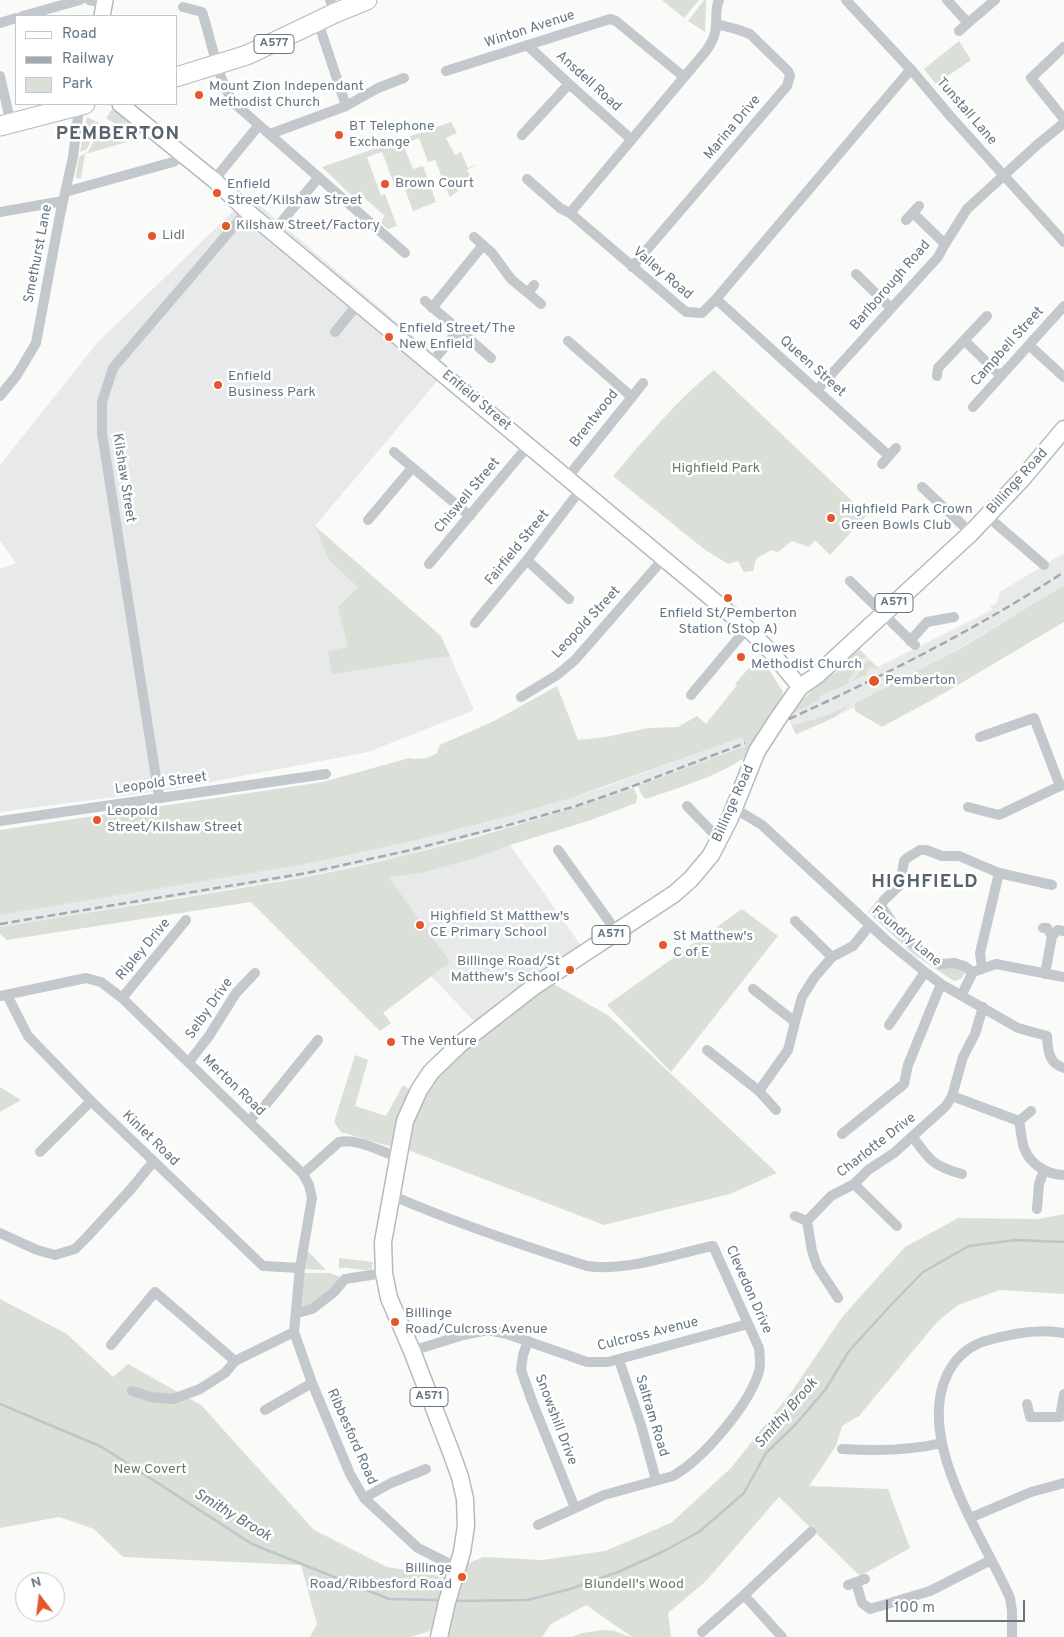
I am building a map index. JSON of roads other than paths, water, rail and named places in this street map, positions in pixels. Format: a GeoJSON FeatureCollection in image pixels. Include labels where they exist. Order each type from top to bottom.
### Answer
{"type":"FeatureCollection","features":[{"type":"Feature","properties":{"kind":"highway","name":"A577"},"geometry":{"type":"LineString","coordinates":[[178,76],[247,55],[318,22],[332,6],[367,0]]}},
{"type":"Feature","properties":{"kind":"highway"},"geometry":{"type":"LineString","coordinates":[[6,125],[80,105]]}},
{"type":"Feature","properties":{"kind":"main road","name":"Billinge Road"},"geometry":{"type":"LineString","coordinates":[[398,1157],[405,1120],[411,1105],[431,1072],[445,1058],[536,986],[674,894],[691,879],[711,855],[734,808],[758,751],[800,687],[816,676],[971,533],[1064,430]]}},
{"type":"Feature","properties":{"kind":"main road","name":"A571"},"geometry":{"type":"LineString","coordinates":[[398,1157],[383,1242],[384,1273],[389,1298],[412,1351],[460,1477],[465,1499],[466,1526],[458,1568],[447,1602],[439,1637]]}},
{"type":"Feature","properties":{"kind":"street"},"geometry":{"type":"LineString","coordinates":[[27,15],[80,0]]}},
{"type":"Feature","properties":{"kind":"street"},"geometry":{"type":"LineString","coordinates":[[89,0],[104,6]]}},
{"type":"Feature","properties":{"kind":"street"},"geometry":{"type":"LineString","coordinates":[[570,213],[684,78],[711,43],[716,24],[715,9],[719,0]]}},
{"type":"Feature","properties":{"kind":"street","name":"Tunstall Lane"},"geometry":{"type":"LineString","coordinates":[[846,0],[911,69],[1003,176],[1064,242]]}},
{"type":"Feature","properties":{"kind":"street"},"geometry":{"type":"LineString","coordinates":[[947,0],[968,23]]}},
{"type":"Feature","properties":{"kind":"street"},"geometry":{"type":"LineString","coordinates":[[959,31],[995,0]]}},
{"type":"Feature","properties":{"kind":"street"},"geometry":{"type":"LineString","coordinates":[[183,7],[202,12],[229,97],[235,104],[405,253]]}},
{"type":"Feature","properties":{"kind":"street"},"geometry":{"type":"LineString","coordinates":[[0,23],[15,18]]}},
{"type":"Feature","properties":{"kind":"street","name":"Winton Avenue"},"geometry":{"type":"LineString","coordinates":[[452,72],[610,19],[616,21],[684,78]]}},
{"type":"Feature","properties":{"kind":"street"},"geometry":{"type":"LineString","coordinates":[[318,22],[346,106]]}},
{"type":"Feature","properties":{"kind":"street","name":"Marina Drive"},"geometry":{"type":"LineString","coordinates":[[632,267],[780,94],[789,81],[788,71],[750,34],[716,24]]}},
{"type":"Feature","properties":{"kind":"street","name":"Ansdell Road"},"geometry":{"type":"LineString","coordinates":[[528,45],[631,139]]}},
{"type":"Feature","properties":{"kind":"street"},"geometry":{"type":"LineString","coordinates":[[1064,47],[1031,78],[1064,119]]}},
{"type":"Feature","properties":{"kind":"street","name":"Valley Road"},"geometry":{"type":"LineString","coordinates":[[527,179],[560,208],[570,213],[686,312],[702,313],[716,299],[911,69]]}},
{"type":"Feature","properties":{"kind":"street"},"geometry":{"type":"LineString","coordinates":[[0,76],[6,125]]}},
{"type":"Feature","properties":{"kind":"street"},"geometry":{"type":"LineString","coordinates":[[270,134],[346,106],[378,88],[404,78]]}},
{"type":"Feature","properties":{"kind":"street"},"geometry":{"type":"LineString","coordinates":[[522,135],[569,84]]}},
{"type":"Feature","properties":{"kind":"street","name":"Smethurst Lane"},"geometry":{"type":"LineString","coordinates":[[0,396],[18,375],[36,343],[73,157],[80,105]]}},
{"type":"Feature","properties":{"kind":"street","name":"Enfield Street"},"geometry":{"type":"LineString","coordinates":[[122,105],[137,111],[247,211],[747,628],[773,654],[800,687]]}},
{"type":"Feature","properties":{"kind":"street","name":"Barlborough Road"},"geometry":{"type":"LineString","coordinates":[[817,390],[938,257],[968,210],[1037,145],[1064,123]]}},
{"type":"Feature","properties":{"kind":"street"},"geometry":{"type":"LineString","coordinates":[[214,180],[259,125]]}},
{"type":"Feature","properties":{"kind":"street"},"geometry":{"type":"LineString","coordinates":[[0,212],[64,196],[172,162],[184,155]]}},
{"type":"Feature","properties":{"kind":"street"},"geometry":{"type":"LineString","coordinates":[[273,232],[319,177]]}},
{"type":"Feature","properties":{"kind":"street","name":"Kilshaw Street"},"geometry":{"type":"LineString","coordinates":[[159,798],[102,433],[102,402],[113,368],[247,211]]}},
{"type":"Feature","properties":{"kind":"street"},"geometry":{"type":"LineString","coordinates":[[913,213],[945,244]]}},
{"type":"Feature","properties":{"kind":"street"},"geometry":{"type":"LineString","coordinates":[[474,237],[497,260],[507,274],[531,289],[541,304]]}},
{"type":"Feature","properties":{"kind":"street"},"geometry":{"type":"LineString","coordinates":[[483,245],[428,304],[491,358]]}},
{"type":"Feature","properties":{"kind":"street"},"geometry":{"type":"LineString","coordinates":[[856,274],[863,287],[891,308]]}},
{"type":"Feature","properties":{"kind":"street","name":"Queen Street"},"geometry":{"type":"LineString","coordinates":[[716,299],[817,390],[885,460],[896,448]]}},
{"type":"Feature","properties":{"kind":"street"},"geometry":{"type":"LineString","coordinates":[[335,332],[358,304]]}},
{"type":"Feature","properties":{"kind":"street","name":"Campbell Street"},"geometry":{"type":"LineString","coordinates":[[973,407],[1064,306]]}},
{"type":"Feature","properties":{"kind":"street"},"geometry":{"type":"LineString","coordinates":[[936,370],[988,316]]}},
{"type":"Feature","properties":{"kind":"street"},"geometry":{"type":"LineString","coordinates":[[431,363],[459,330]]}},
{"type":"Feature","properties":{"kind":"street","name":"Brentwood"},"geometry":{"type":"LineString","coordinates":[[567,478],[632,397],[568,341]]}},
{"type":"Feature","properties":{"kind":"street"},"geometry":{"type":"LineString","coordinates":[[965,341],[1001,376]]}},
{"type":"Feature","properties":{"kind":"street"},"geometry":{"type":"LineString","coordinates":[[1029,345],[1064,377]]}},
{"type":"Feature","properties":{"kind":"street"},"geometry":{"type":"LineString","coordinates":[[632,397],[644,383]]}},
{"type":"Feature","properties":{"kind":"street","name":"Chiswell Street"},"geometry":{"type":"LineString","coordinates":[[429,564],[528,446]]}},
{"type":"Feature","properties":{"kind":"street"},"geometry":{"type":"LineString","coordinates":[[394,452],[470,516]]}},
{"type":"Feature","properties":{"kind":"street"},"geometry":{"type":"LineString","coordinates":[[368,520],[412,468]]}},
{"type":"Feature","properties":{"kind":"street"},"geometry":{"type":"LineString","coordinates":[[922,487],[971,533]]}},
{"type":"Feature","properties":{"kind":"street","name":"Fairfield Street"},"geometry":{"type":"LineString","coordinates":[[475,623],[527,560],[581,489]]}},
{"type":"Feature","properties":{"kind":"street"},"geometry":{"type":"LineString","coordinates":[[988,516],[1044,565]]}},
{"type":"Feature","properties":{"kind":"street","name":"Leopold Street"},"geometry":{"type":"LineString","coordinates":[[520,697],[557,675],[575,660],[664,558]]}},
{"type":"Feature","properties":{"kind":"street"},"geometry":{"type":"LineString","coordinates":[[527,560],[569,598]]}},
{"type":"Feature","properties":{"kind":"street"},"geometry":{"type":"LineString","coordinates":[[850,581],[913,643],[927,622],[954,617]]}},
{"type":"Feature","properties":{"kind":"street"},"geometry":{"type":"LineString","coordinates":[[691,695],[747,628]]}},
{"type":"Feature","properties":{"kind":"street"},"geometry":{"type":"LineString","coordinates":[[968,807],[999,815],[1062,786],[1034,718],[980,737]]}},
{"type":"Feature","properties":{"kind":"street","name":"Leopold Street"},"geometry":{"type":"LineString","coordinates":[[0,821],[326,774]]}},
{"type":"Feature","properties":{"kind":"street"},"geometry":{"type":"LineString","coordinates":[[687,806],[719,839]]}},
{"type":"Feature","properties":{"kind":"street","name":"Foundry Lane"},"geometry":{"type":"LineString","coordinates":[[734,808],[762,826],[870,925],[941,984],[962,994],[1018,1028],[1047,1036],[1049,1055],[1057,1066],[1064,1068]]}},
{"type":"Feature","properties":{"kind":"street"},"geometry":{"type":"LineString","coordinates":[[558,850],[616,931]]}},
{"type":"Feature","properties":{"kind":"street"},"geometry":{"type":"LineString","coordinates":[[1052,885],[999,874],[959,856],[942,856],[926,850],[920,850],[904,862],[900,885],[884,900],[882,906],[897,929],[913,944],[940,964],[954,963],[978,970],[996,964],[1064,977]]}},
{"type":"Feature","properties":{"kind":"street"},"geometry":{"type":"LineString","coordinates":[[962,994],[978,970],[980,953],[999,874]]}},
{"type":"Feature","properties":{"kind":"street","name":"Ripley Drive"},"geometry":{"type":"LineString","coordinates":[[122,998],[186,920]]}},
{"type":"Feature","properties":{"kind":"street"},"geometry":{"type":"LineString","coordinates":[[795,921],[832,957]]}},
{"type":"Feature","properties":{"kind":"street"},"geometry":{"type":"LineString","coordinates":[[759,1091],[788,1050],[802,997],[814,978],[832,957],[853,946],[870,925]]}},
{"type":"Feature","properties":{"kind":"street"},"geometry":{"type":"LineString","coordinates":[[1043,928],[1047,928],[1052,936]]}},
{"type":"Feature","properties":{"kind":"street"},"geometry":{"type":"LineString","coordinates":[[1045,974],[1052,936],[1058,930],[1064,932]]}},
{"type":"Feature","properties":{"kind":"street"},"geometry":{"type":"LineString","coordinates":[[889,1025],[925,972]]}},
{"type":"Feature","properties":{"kind":"street","name":"Selby Drive"},"geometry":{"type":"LineString","coordinates":[[189,1062],[209,1036],[236,993],[255,973]]}},
{"type":"Feature","properties":{"kind":"street","name":"Merton Road"},"geometry":{"type":"LineString","coordinates":[[3,995],[86,978],[102,982],[122,998],[303,1174],[309,1185],[312,1198],[300,1268],[294,1332]]}},
{"type":"Feature","properties":{"kind":"street"},"geometry":{"type":"LineString","coordinates":[[842,1134],[904,1084],[908,1065],[941,984]]}},
{"type":"Feature","properties":{"kind":"street"},"geometry":{"type":"LineString","coordinates":[[753,989],[795,1022]]}},
{"type":"Feature","properties":{"kind":"street","name":"Kinlet Road"},"geometry":{"type":"LineString","coordinates":[[3,995],[28,1036],[153,1162],[263,1266],[300,1268]]}},
{"type":"Feature","properties":{"kind":"street","name":"Charlotte Drive"},"geometry":{"type":"LineString","coordinates":[[808,1221],[831,1196],[854,1184],[868,1170],[894,1153],[936,1116],[952,1096],[963,1057],[975,1034],[983,1007]]}},
{"type":"Feature","properties":{"kind":"street"},"geometry":{"type":"LineString","coordinates":[[249,1120],[263,1108],[318,1040]]}},
{"type":"Feature","properties":{"kind":"street"},"geometry":{"type":"LineString","coordinates":[[707,1050],[759,1091],[776,1110]]}},
{"type":"Feature","properties":{"kind":"street"},"geometry":{"type":"LineString","coordinates":[[952,1096],[1019,1121]]}},
{"type":"Feature","properties":{"kind":"street"},"geometry":{"type":"LineString","coordinates":[[40,1152],[91,1101]]}},
{"type":"Feature","properties":{"kind":"street"},"geometry":{"type":"LineString","coordinates":[[1019,1121],[1031,1111]]}},
{"type":"Feature","properties":{"kind":"street"},"geometry":{"type":"LineString","coordinates":[[1019,1121],[1023,1145],[1027,1154],[1044,1170],[1064,1176]]}},
{"type":"Feature","properties":{"kind":"street"},"geometry":{"type":"LineString","coordinates":[[913,1137],[929,1159],[938,1166],[962,1174]]}},
{"type":"Feature","properties":{"kind":"street"},"geometry":{"type":"LineString","coordinates":[[303,1174],[339,1142],[354,1142],[398,1157]]}},
{"type":"Feature","properties":{"kind":"street"},"geometry":{"type":"LineString","coordinates":[[0,1233],[37,1250],[55,1255],[75,1249],[131,1189],[153,1162]]}},
{"type":"Feature","properties":{"kind":"street"},"geometry":{"type":"LineString","coordinates":[[1037,1209],[1037,1193],[1044,1170]]}},
{"type":"Feature","properties":{"kind":"street"},"geometry":{"type":"LineString","coordinates":[[854,1184],[896,1226]]}},
{"type":"Feature","properties":{"kind":"street","name":"Clevedon Drive"},"geometry":{"type":"LineString","coordinates":[[391,1195],[434,1214],[493,1236],[587,1266],[603,1268],[631,1265],[713,1246],[759,1348],[760,1370],[753,1387],[736,1413],[715,1439],[691,1463],[672,1476],[604,1495],[538,1525]]}},
{"type":"Feature","properties":{"kind":"street"},"geometry":{"type":"LineString","coordinates":[[795,1216],[808,1221],[812,1251],[817,1266],[838,1298]]}},
{"type":"Feature","properties":{"kind":"street"},"geometry":{"type":"LineString","coordinates":[[301,1312],[312,1309],[334,1292],[345,1279],[384,1273]]}},
{"type":"Feature","properties":{"kind":"street"},"geometry":{"type":"LineString","coordinates":[[111,1345],[155,1292],[235,1361]]}},
{"type":"Feature","properties":{"kind":"street","name":"Culcross Avenue"},"geometry":{"type":"LineString","coordinates":[[412,1351],[463,1335],[488,1330],[507,1334],[587,1362],[608,1362],[748,1324]]}},
{"type":"Feature","properties":{"kind":"street"},"geometry":{"type":"LineString","coordinates":[[132,1391],[152,1397],[173,1399],[200,1389],[225,1373],[235,1361],[294,1332]]}},
{"type":"Feature","properties":{"kind":"street","name":"Ribbesford Road"},"geometry":{"type":"LineString","coordinates":[[294,1332],[312,1382],[350,1474],[364,1498],[418,1548],[458,1568]]}},
{"type":"Feature","properties":{"kind":"street"},"geometry":{"type":"LineString","coordinates":[[1012,1637],[1012,1604],[1005,1586],[959,1494],[942,1443],[938,1400],[950,1366],[968,1348],[998,1338],[1028,1333],[1064,1333]]}},
{"type":"Feature","properties":{"kind":"street","name":"Snowshill Drive"},"geometry":{"type":"LineString","coordinates":[[528,1341],[523,1355],[521,1370],[575,1508]]}},
{"type":"Feature","properties":{"kind":"street","name":"Saltram Road"},"geometry":{"type":"LineString","coordinates":[[619,1360],[641,1425],[656,1480]]}},
{"type":"Feature","properties":{"kind":"street"},"geometry":{"type":"LineString","coordinates":[[265,1410],[312,1382]]}},
{"type":"Feature","properties":{"kind":"street"},"geometry":{"type":"LineString","coordinates":[[1027,1404],[1030,1417],[1060,1417],[1064,1394]]}},
{"type":"Feature","properties":{"kind":"street"},"geometry":{"type":"LineString","coordinates":[[842,1449],[877,1451],[912,1449],[942,1443]]}},
{"type":"Feature","properties":{"kind":"street"},"geometry":{"type":"LineString","coordinates":[[364,1498],[391,1483],[426,1469]]}},
{"type":"Feature","properties":{"kind":"street"},"geometry":{"type":"LineString","coordinates":[[970,1518],[1031,1492],[1064,1483]]}},
{"type":"Feature","properties":{"kind":"street"},"geometry":{"type":"LineString","coordinates":[[701,1632],[744,1595],[811,1532]]}},
{"type":"Feature","properties":{"kind":"street"},"geometry":{"type":"LineString","coordinates":[[856,1582],[862,1603],[870,1608],[930,1590],[991,1560]]}},
{"type":"Feature","properties":{"kind":"street"},"geometry":{"type":"LineString","coordinates":[[744,1595],[782,1637]]}},
{"type":"Feature","properties":{"kind":"waterway","name":"Smithy Brook"},"geometry":{"type":"LineString","coordinates":[[455,1601],[528,1600],[570,1589],[618,1572],[662,1552],[699,1532],[744,1493],[766,1453],[795,1425],[825,1390],[849,1351],[923,1272],[969,1246],[1015,1240],[1064,1242]]}},
{"type":"Feature","properties":{"kind":"waterway","name":"Smithy Brook"},"geometry":{"type":"LineString","coordinates":[[0,1404],[102,1447],[252,1544],[389,1599],[438,1600]]}},
{"type":"Feature","properties":{"kind":"railway"},"geometry":{"type":"LineString","coordinates":[[789,719],[929,651],[998,613],[1064,572]]}},
{"type":"Feature","properties":{"kind":"railway"},"geometry":{"type":"LineString","coordinates":[[0,924],[307,873],[406,851],[576,806],[745,743]]}},
{"type":"Feature","properties":{"kind":"place","name":"Mount Zion Independant Methodist Church"},"geometry":{"type":"Point","coordinates":[199,95]}},
{"type":"Feature","properties":{"kind":"place","name":"BT Telephone Exchange"},"geometry":{"type":"Point","coordinates":[339,135]}},
{"type":"Feature","properties":{"kind":"place","name":"Brown Court"},"geometry":{"type":"Point","coordinates":[385,184]}},
{"type":"Feature","properties":{"kind":"place","name":"Enfield Street/Kilshaw Street"},"geometry":{"type":"Point","coordinates":[217,193]}},
{"type":"Feature","properties":{"kind":"place","name":"Kilshaw Street/Factory"},"geometry":{"type":"Point","coordinates":[226,226]}},
{"type":"Feature","properties":{"kind":"place","name":"Lidl"},"geometry":{"type":"Point","coordinates":[152,236]}},
{"type":"Feature","properties":{"kind":"place","name":"Enfield Street/The New Enfield"},"geometry":{"type":"Point","coordinates":[389,337]}},
{"type":"Feature","properties":{"kind":"place","name":"Enfield Business Park"},"geometry":{"type":"Point","coordinates":[218,385]}},
{"type":"Feature","properties":{"kind":"place","name":"Highfield Park Crown Green Bowls Club"},"geometry":{"type":"Point","coordinates":[831,518]}},
{"type":"Feature","properties":{"kind":"place","name":"Enfield St/Pemberton Station (Stop A)"},"geometry":{"type":"Point","coordinates":[728,598]}},
{"type":"Feature","properties":{"kind":"place","name":"Clowes Methodist Church"},"geometry":{"type":"Point","coordinates":[741,657]}},
{"type":"Feature","properties":{"kind":"place","name":"Pemberton"},"geometry":{"type":"Point","coordinates":[874,681]}},
{"type":"Feature","properties":{"kind":"place","name":"Leopold Street/Kilshaw Street"},"geometry":{"type":"Point","coordinates":[97,820]}},
{"type":"Feature","properties":{"kind":"place","name":"Highfield St Matthew's CE Primary School"},"geometry":{"type":"Point","coordinates":[420,925]}},
{"type":"Feature","properties":{"kind":"place","name":"St Matthew's C of E"},"geometry":{"type":"Point","coordinates":[663,945]}},
{"type":"Feature","properties":{"kind":"place","name":"Billinge Road/St Matthew's School"},"geometry":{"type":"Point","coordinates":[570,970]}},
{"type":"Feature","properties":{"kind":"place","name":"The Venture"},"geometry":{"type":"Point","coordinates":[391,1042]}},
{"type":"Feature","properties":{"kind":"place","name":"Billinge Road/Culcross Avenue"},"geometry":{"type":"Point","coordinates":[395,1322]}},
{"type":"Feature","properties":{"kind":"place","name":"Billinge Road/Ribbesford Road"},"geometry":{"type":"Point","coordinates":[462,1577]}},
{"type":"Feature","properties":{"kind":"district","name":"PEMBERTON"},"geometry":{"type":"Point","coordinates":[118,135]}},
{"type":"Feature","properties":{"kind":"district","name":"HIGHFIELD"},"geometry":{"type":"Point","coordinates":[925,883]}},
{"type":"Feature","properties":{"kind":"park label","name":"Highfield Park"},"geometry":{"type":"Point","coordinates":[716,469]}},
{"type":"Feature","properties":{"kind":"park label","name":"New Covert"},"geometry":{"type":"Point","coordinates":[150,1470]}},
{"type":"Feature","properties":{"kind":"park label","name":"Blundell's Wood"},"geometry":{"type":"Point","coordinates":[634,1585]}}]}
